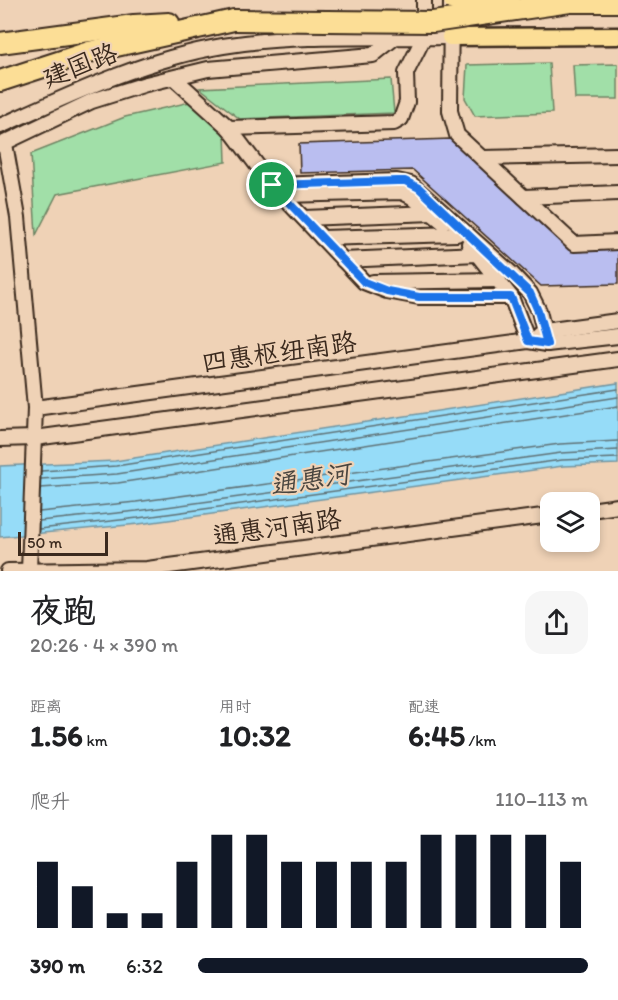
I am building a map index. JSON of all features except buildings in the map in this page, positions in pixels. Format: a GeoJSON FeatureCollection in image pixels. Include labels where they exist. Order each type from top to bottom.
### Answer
{"type":"FeatureCollection","features":[{"type":"Feature","properties":{"kind":"highway"},"geometry":{"type":"LineString","coordinates":[[452,0],[618,2]]}},
{"type":"Feature","properties":{"kind":"highway"},"geometry":{"type":"LineString","coordinates":[[0,43],[134,25],[234,20],[433,22],[570,2]]}},
{"type":"Feature","properties":{"kind":"highway"},"geometry":{"type":"LineString","coordinates":[[0,81],[89,52],[234,20]]}},
{"type":"Feature","properties":{"kind":"main road"},"geometry":{"type":"LineString","coordinates":[[450,37],[618,36]]}},
{"type":"Feature","properties":{"kind":"street"},"geometry":{"type":"LineString","coordinates":[[229,128],[394,123],[401,119],[407,102],[406,73],[424,37],[424,0]]}},
{"type":"Feature","properties":{"kind":"street"},"geometry":{"type":"LineString","coordinates":[[452,0],[450,37],[452,124],[456,135],[574,244],[618,242]]}},
{"type":"Feature","properties":{"kind":"street"},"geometry":{"type":"LineString","coordinates":[[501,36],[502,0]]}},
{"type":"Feature","properties":{"kind":"street"},"geometry":{"type":"LineString","coordinates":[[29,571],[35,408],[18,217],[2,145],[92,102],[146,84],[208,69],[373,55],[394,38],[450,37]]}},
{"type":"Feature","properties":{"kind":"street","name":"建国路"},"geometry":{"type":"LineString","coordinates":[[0,126],[81,89],[222,46],[300,39],[394,38]]}},
{"type":"Feature","properties":{"kind":"street"},"geometry":{"type":"LineString","coordinates":[[174,78],[229,128],[272,185],[364,282],[387,291],[419,297],[511,297]]}},
{"type":"Feature","properties":{"kind":"street"},"geometry":{"type":"LineString","coordinates":[[482,158],[618,155]]}},
{"type":"Feature","properties":{"kind":"street"},"geometry":{"type":"LineString","coordinates":[[272,185],[397,181],[411,183],[530,293],[545,338]]}},
{"type":"Feature","properties":{"kind":"street"},"geometry":{"type":"LineString","coordinates":[[283,195],[402,192],[433,213],[478,254],[511,297],[528,341]]}},
{"type":"Feature","properties":{"kind":"street"},"geometry":{"type":"LineString","coordinates":[[524,197],[618,194]]}},
{"type":"Feature","properties":{"kind":"street"},"geometry":{"type":"LineString","coordinates":[[304,218],[433,213]]}},
{"type":"Feature","properties":{"kind":"street"},"geometry":{"type":"LineString","coordinates":[[322,238],[457,234]]}},
{"type":"Feature","properties":{"kind":"street"},"geometry":{"type":"LineString","coordinates":[[343,260],[478,254]]}},
{"type":"Feature","properties":{"kind":"street"},"geometry":{"type":"LineString","coordinates":[[364,282],[499,280]]}},
{"type":"Feature","properties":{"kind":"street","name":"四惠枢纽南路"},"geometry":{"type":"LineString","coordinates":[[35,408],[528,341],[618,321]]}},
{"type":"Feature","properties":{"kind":"street","name":"四惠枢纽南路"},"geometry":{"type":"LineString","coordinates":[[545,338],[618,336]]}},
{"type":"Feature","properties":{"kind":"street"},"geometry":{"type":"LineString","coordinates":[[0,439],[35,438],[618,359]]}},
{"type":"Feature","properties":{"kind":"street"},"geometry":{"type":"LineString","coordinates":[[600,509],[618,506]]}},
{"type":"Feature","properties":{"kind":"street","name":"通惠河南路"},"geometry":{"type":"LineString","coordinates":[[8,571],[147,569],[540,516]]}},
{"type":"Feature","properties":{"kind":"green space"},"geometry":{"type":"Polygon","coordinates":[[[549,63],[552,113],[475,116],[465,98],[467,65],[549,63]]]}},
{"type":"Feature","properties":{"kind":"green space"},"geometry":{"type":"Polygon","coordinates":[[[618,64],[618,99],[575,99],[573,65],[618,64]]]}},
{"type":"Feature","properties":{"kind":"green space"},"geometry":{"type":"Polygon","coordinates":[[[391,79],[394,113],[240,119],[200,88],[391,79]]]}},
{"type":"Feature","properties":{"kind":"green space"},"geometry":{"type":"Polygon","coordinates":[[[190,102],[225,133],[226,162],[57,194],[36,235],[31,154],[125,117],[190,102]]]}},
{"type":"Feature","properties":{"kind":"water","name":"通惠河"},"geometry":{"type":"Polygon","coordinates":[[[618,383],[618,464],[563,466],[139,524],[0,537],[0,466],[115,461],[618,383]]]}},
{"type":"Feature","properties":{"kind":"route"},"geometry":{"type":"LineString","coordinates":[[397,181],[411,183],[530,293],[538,311],[547,344],[528,341],[511,297],[419,297],[387,291],[364,282],[272,185],[397,181]]}}]}
